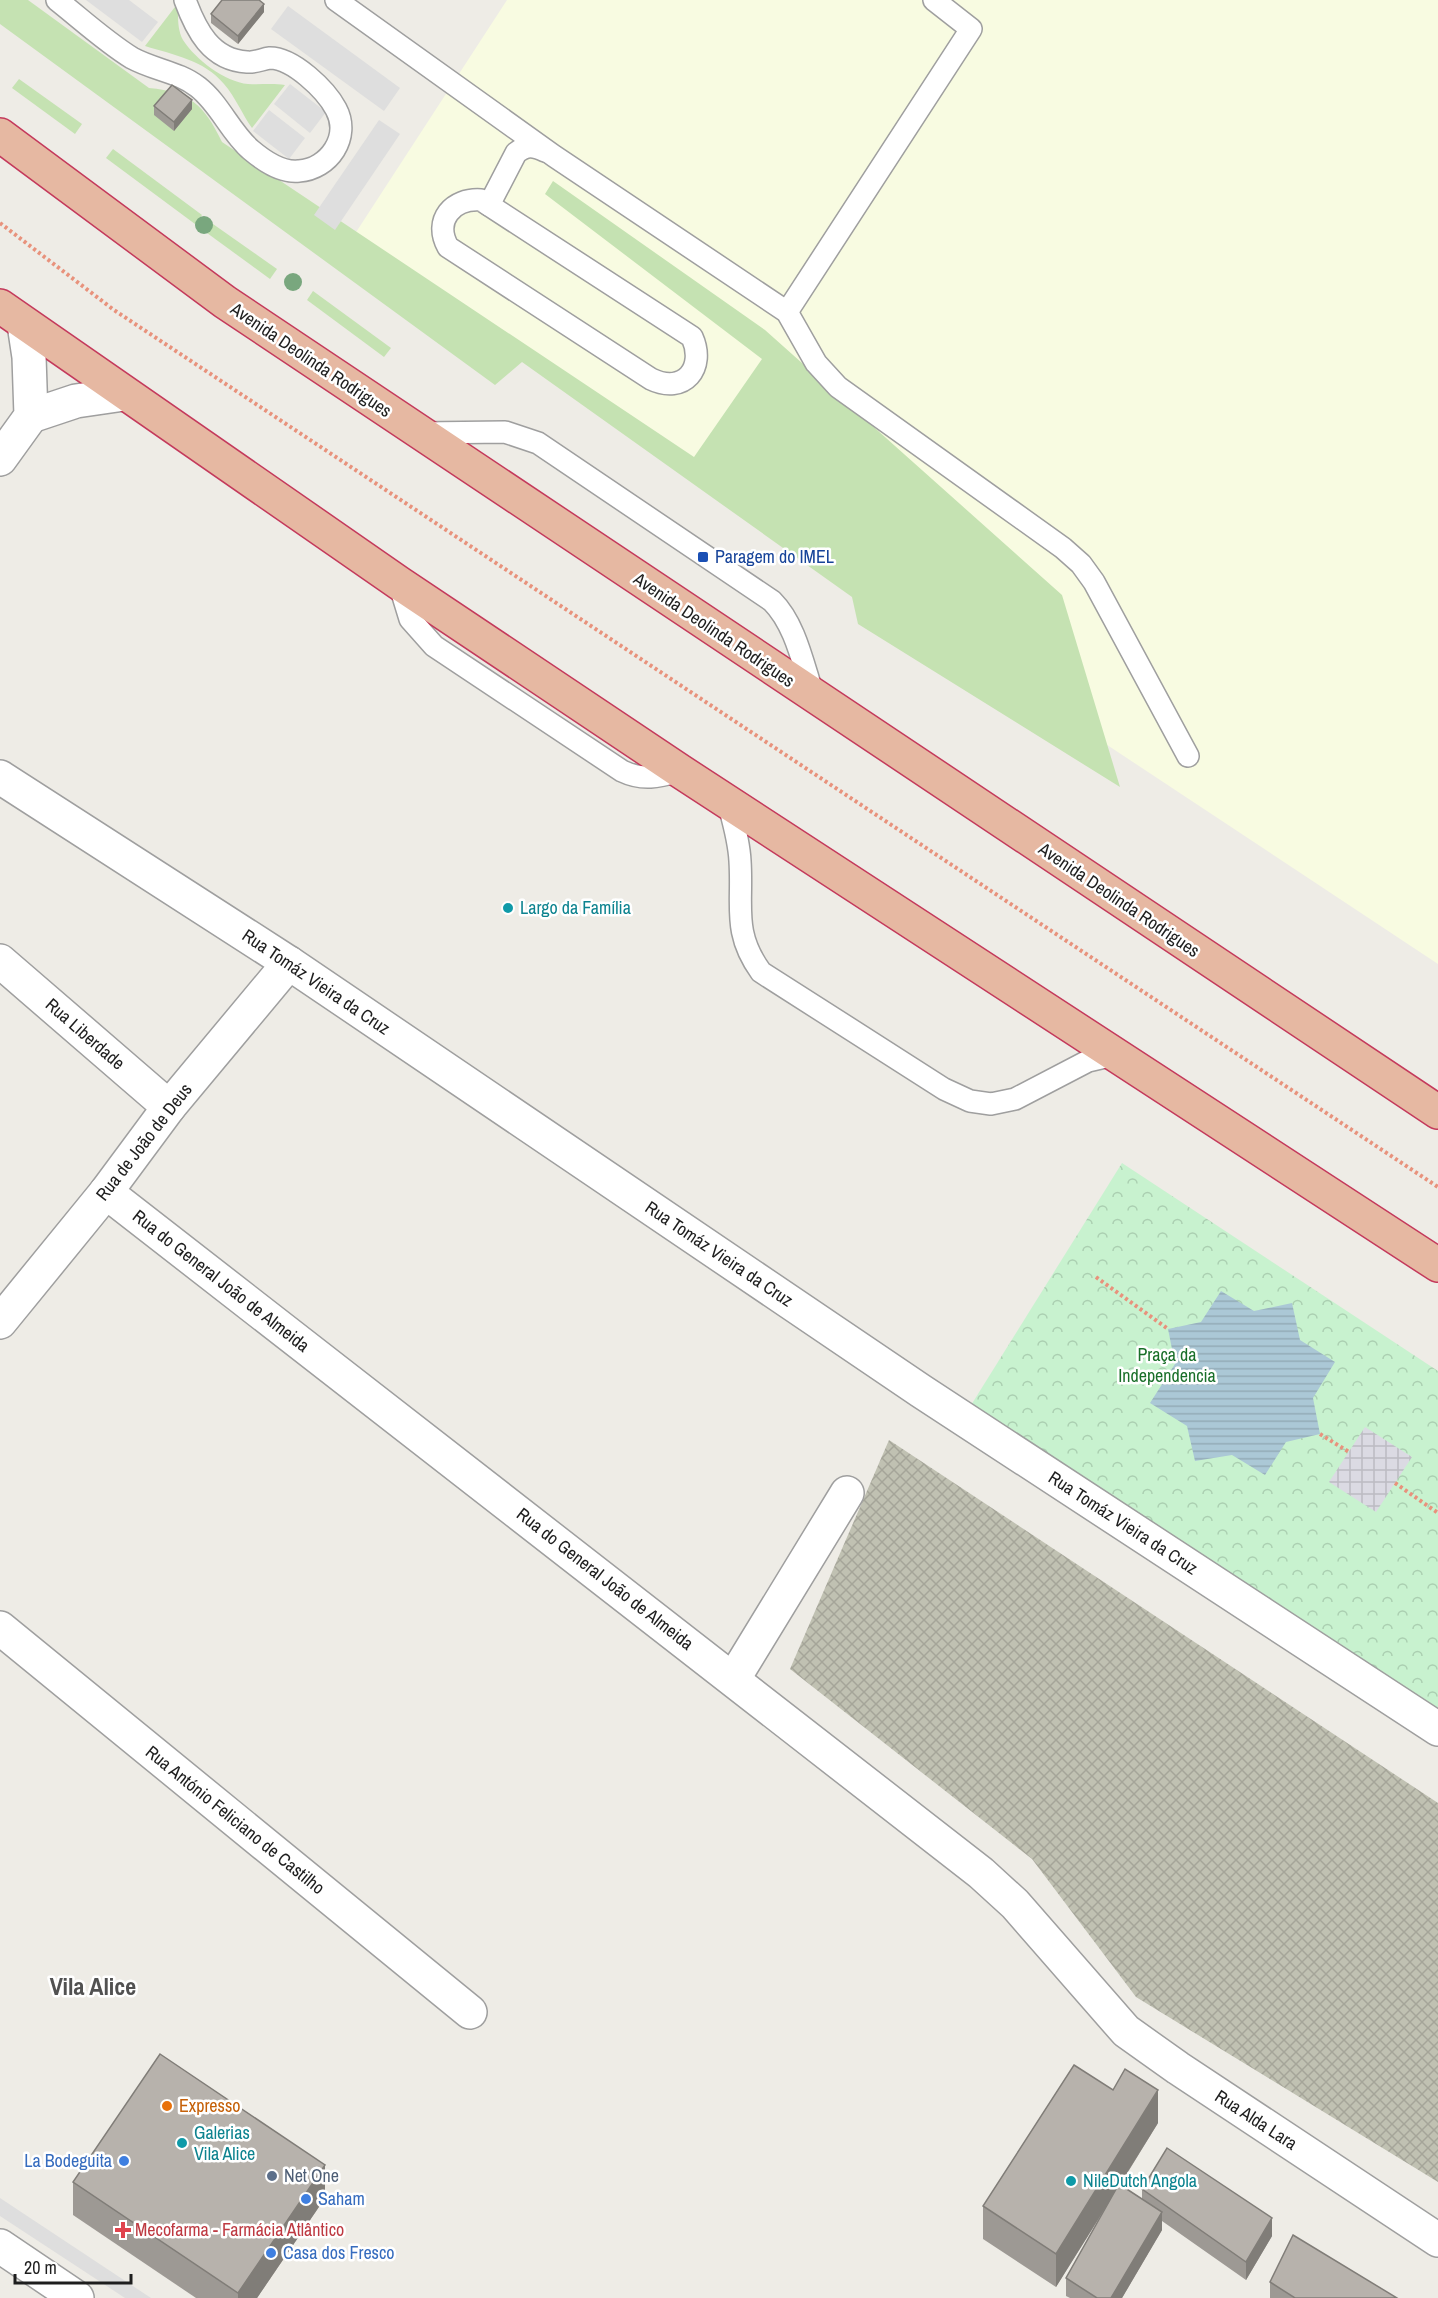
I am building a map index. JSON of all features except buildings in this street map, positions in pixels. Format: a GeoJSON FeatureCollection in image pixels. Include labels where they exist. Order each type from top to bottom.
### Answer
{"type":"FeatureCollection","features":[{"type":"Feature","properties":{"kind":"highway","name":"Avenida Deolinda Rodrigues"},"geometry":{"type":"LineString","coordinates":[[0,135],[225,302],[1438,1112]]}},
{"type":"Feature","properties":{"kind":"highway"},"geometry":{"type":"LineString","coordinates":[[12,315],[399,584],[680,771],[1118,1054],[1438,1265]]}},
{"type":"Feature","properties":{"kind":"street"},"geometry":{"type":"LineString","coordinates":[[12,315],[29,357],[31,416]]}},
{"type":"Feature","properties":{"kind":"street"},"geometry":{"type":"LineString","coordinates":[[0,459],[31,416],[75,401],[124,394]]}},
{"type":"Feature","properties":{"kind":"street","name":"Rua Tomáz Vieira da Cruz"},"geometry":{"type":"LineString","coordinates":[[0,777],[289,963],[911,1385],[1438,1730]]}},
{"type":"Feature","properties":{"kind":"street","name":"Rua Liberdade"},"geometry":{"type":"LineString","coordinates":[[0,961],[170,1107]]}},
{"type":"Feature","properties":{"kind":"street","name":"Rua de João de Deus"},"geometry":{"type":"LineString","coordinates":[[0,1322],[106,1192],[170,1107],[289,963]]}},
{"type":"Feature","properties":{"kind":"street","name":"Rua do General João de Almeida"},"geometry":{"type":"LineString","coordinates":[[106,1192],[734,1678],[981,1873],[1015,1904],[1086,1985]]}},
{"type":"Feature","properties":{"kind":"street"},"geometry":{"type":"LineString","coordinates":[[734,1678],[847,1492]]}},
{"type":"Feature","properties":{"kind":"street","name":"Rua António Feliciano de Castilho"},"geometry":{"type":"LineString","coordinates":[[0,1628],[470,2012]]}},
{"type":"Feature","properties":{"kind":"street","name":"Rua Alda Lara"},"geometry":{"type":"LineString","coordinates":[[1086,1985],[1126,2031],[1178,2068],[1438,2240]]}},
{"type":"Feature","properties":{"kind":"street"},"geometry":{"type":"LineString","coordinates":[[0,2246],[77,2298]]}},
{"type":"Feature","properties":{"kind":"lane"},"geometry":{"type":"LineString","coordinates":[[57,0],[131,57],[182,78],[199,88],[218,107],[249,148],[271,165],[298,172],[324,162],[334,152],[340,139],[341,124],[337,111],[316,83],[286,62],[271,58],[241,61],[216,52],[200,35],[185,0]]}},
{"type":"Feature","properties":{"kind":"lane"},"geometry":{"type":"LineString","coordinates":[[336,0],[554,156],[787,312],[816,363],[838,387],[1063,548],[1081,564],[1094,582],[1188,756]]}},
{"type":"Feature","properties":{"kind":"lane"},"geometry":{"type":"LineString","coordinates":[[787,312],[971,29],[934,0]]}},
{"type":"Feature","properties":{"kind":"lane"},"geometry":{"type":"LineString","coordinates":[[489,205],[510,162],[524,147],[535,146],[554,156]]}},
{"type":"Feature","properties":{"kind":"lane"},"geometry":{"type":"LineString","coordinates":[[481,200],[489,205],[692,337],[698,354],[693,372],[678,383],[659,383],[651,379],[448,247],[442,230],[448,212],[462,201],[481,200]]}},
{"type":"Feature","properties":{"kind":"lane"},"geometry":{"type":"LineString","coordinates":[[419,433],[505,432],[538,443],[772,601],[782,612],[789,625],[814,697]]}},
{"type":"Feature","properties":{"kind":"lane"},"geometry":{"type":"LineString","coordinates":[[728,802],[738,842],[741,927],[747,953],[761,972],[944,1089],[970,1101],[991,1104],[1014,1099],[1088,1061],[1118,1054]]}},
{"type":"Feature","properties":{"kind":"path"},"geometry":{"type":"LineString","coordinates":[[0,223],[114,310],[1438,1187]]}},
{"type":"Feature","properties":{"kind":"path"},"geometry":{"type":"LineString","coordinates":[[1096,1277],[1168,1329]]}},
{"type":"Feature","properties":{"kind":"path"},"geometry":{"type":"LineString","coordinates":[[1320,1434],[1349,1452]]}},
{"type":"Feature","properties":{"kind":"path"},"geometry":{"type":"LineString","coordinates":[[1395,1483],[1438,1513]]}},
{"type":"Feature","properties":{"kind":"shaded area"},"geometry":{"type":"Polygon","coordinates":[[[86,0],[129,0],[158,22],[142,42],[86,0]]]}},
{"type":"Feature","properties":{"kind":"shaded area"},"geometry":{"type":"Polygon","coordinates":[[[507,0],[1438,0],[1438,964],[349,243],[507,0]]]}},
{"type":"Feature","properties":{"kind":"shaded area"},"geometry":{"type":"Polygon","coordinates":[[[288,6],[400,88],[384,111],[271,29],[288,6]]]}},
{"type":"Feature","properties":{"kind":"shaded area"},"geometry":{"type":"Polygon","coordinates":[[[290,84],[326,112],[310,133],[274,104],[290,84]]]}},
{"type":"Feature","properties":{"kind":"shaded area"},"geometry":{"type":"Polygon","coordinates":[[[269,110],[305,138],[289,159],[253,131],[269,110]]]}},
{"type":"Feature","properties":{"kind":"shaded area"},"geometry":{"type":"Polygon","coordinates":[[[379,120],[400,134],[335,230],[314,215],[379,120]]]}},
{"type":"Feature","properties":{"kind":"shaded area"},"geometry":{"type":"Polygon","coordinates":[[[1365,1427],[1412,1457],[1376,1512],[1329,1482],[1365,1427]]]}},
{"type":"Feature","properties":{"kind":"shaded area"},"geometry":{"type":"Polygon","coordinates":[[[889,1440],[1438,1803],[1438,2182],[1136,1997],[1032,1859],[790,1669],[889,1440]]]}},
{"type":"Feature","properties":{"kind":"shaded area"},"geometry":{"type":"Polygon","coordinates":[[[0,2198],[151,2298],[125,2298],[0,2216],[0,2198]]]}},
{"type":"Feature","properties":{"kind":"green space"},"geometry":{"type":"Polygon","coordinates":[[[0,0],[28,0],[149,88],[186,97],[202,110],[222,142],[694,457],[762,359],[545,194],[553,181],[765,330],[1062,595],[1120,787],[858,624],[852,597],[522,362],[495,385],[0,24],[0,0]]]}},
{"type":"Feature","properties":{"kind":"green space"},"geometry":{"type":"Polygon","coordinates":[[[178,3],[181,36],[203,62],[220,74],[239,82],[285,85],[252,128],[224,84],[207,69],[188,59],[145,46],[178,3]]]}},
{"type":"Feature","properties":{"kind":"green space"},"geometry":{"type":"Polygon","coordinates":[[[19,79],[82,124],[75,134],[12,88],[19,79]]]}},
{"type":"Feature","properties":{"kind":"green space"},"geometry":{"type":"Polygon","coordinates":[[[113,149],[202,215],[195,224],[106,158],[113,149]]]}},
{"type":"Feature","properties":{"kind":"green space"},"geometry":{"type":"Polygon","coordinates":[[[213,224],[277,269],[270,279],[207,233],[213,224]]]}},
{"type":"Feature","properties":{"kind":"green space"},"geometry":{"type":"Polygon","coordinates":[[[313,291],[391,348],[384,357],[307,300],[313,291]]]}},
{"type":"Feature","properties":{"kind":"green space","name":"Praça da Independencia"},"geometry":{"type":"Polygon","coordinates":[[[1122,1163],[1438,1371],[1438,1708],[968,1410],[1122,1163]]]}},
{"type":"Feature","properties":{"kind":"water"},"geometry":{"type":"Polygon","coordinates":[[[1221,1291],[1254,1311],[1292,1303],[1300,1340],[1335,1362],[1313,1398],[1320,1434],[1286,1442],[1265,1475],[1232,1455],[1195,1461],[1187,1426],[1150,1403],[1175,1364],[1168,1329],[1201,1322],[1221,1291]]]}},
{"type":"Feature","properties":{"kind":"place","name":"Paragem do IMEL"},"geometry":{"type":"Point","coordinates":[703,557]}},
{"type":"Feature","properties":{"kind":"place","name":"Largo da Família"},"geometry":{"type":"Point","coordinates":[508,908]}},
{"type":"Feature","properties":{"kind":"place","name":"Expresso"},"geometry":{"type":"Point","coordinates":[167,2106]}},
{"type":"Feature","properties":{"kind":"place","name":"Galerias Vila Alice"},"geometry":{"type":"Point","coordinates":[182,2143]}},
{"type":"Feature","properties":{"kind":"place","name":"La Bodeguita"},"geometry":{"type":"Point","coordinates":[124,2161]}},
{"type":"Feature","properties":{"kind":"place","name":"Net One"},"geometry":{"type":"Point","coordinates":[272,2176]}},
{"type":"Feature","properties":{"kind":"place","name":"NileDutch Angola"},"geometry":{"type":"Point","coordinates":[1071,2181]}},
{"type":"Feature","properties":{"kind":"place","name":"Saham"},"geometry":{"type":"Point","coordinates":[306,2199]}},
{"type":"Feature","properties":{"kind":"place","name":"Mecofarma - Farmácia Atlântico"},"geometry":{"type":"Point","coordinates":[123,2230]}},
{"type":"Feature","properties":{"kind":"place","name":"Casa dos Fresco"},"geometry":{"type":"Point","coordinates":[271,2253]}},
{"type":"Feature","properties":{"kind":"district","name":"Vila Alice"},"geometry":{"type":"Point","coordinates":[93,1987]}}]}
